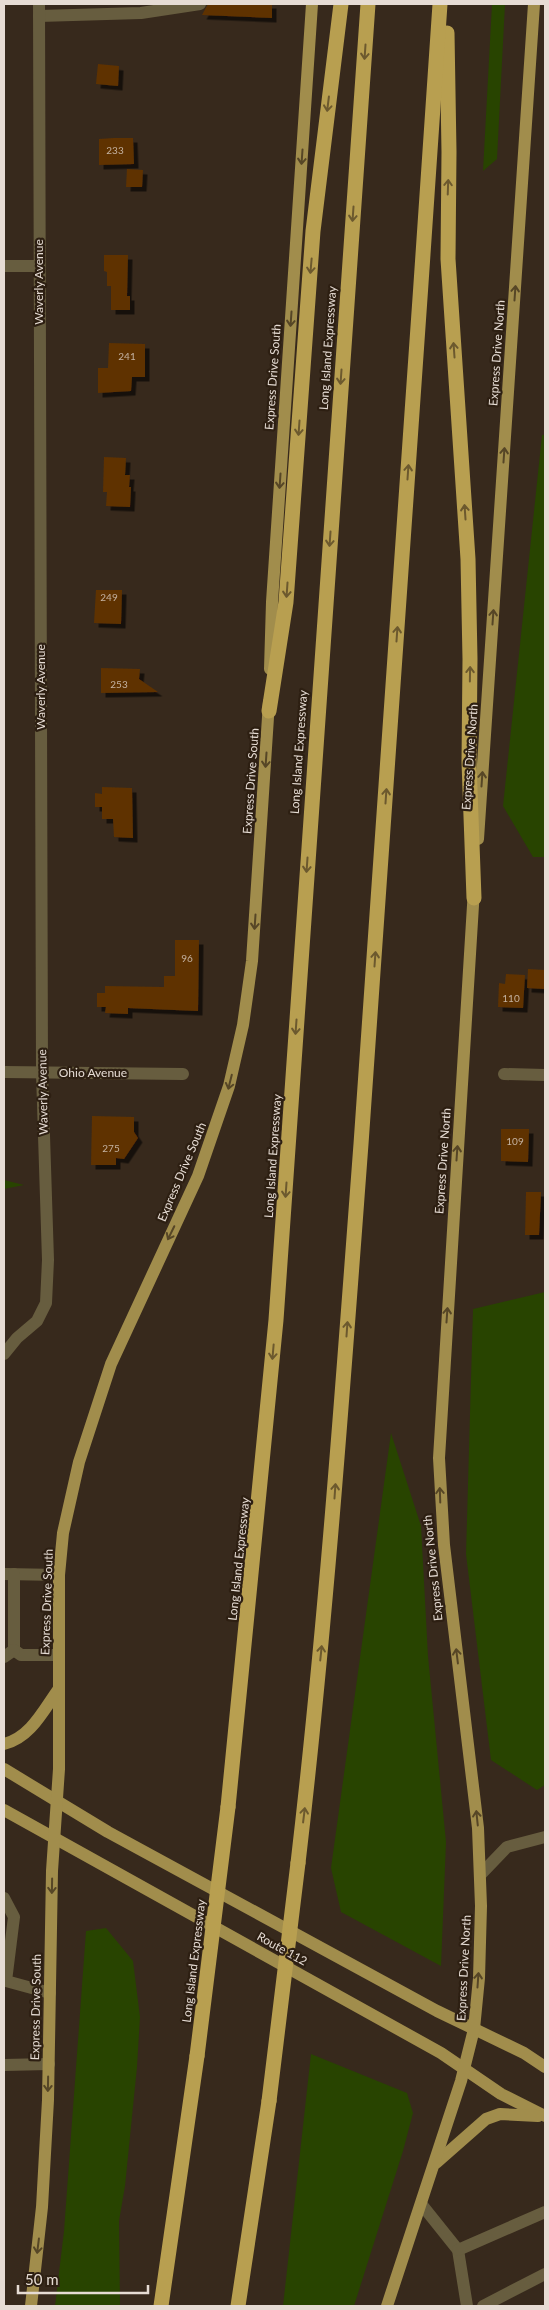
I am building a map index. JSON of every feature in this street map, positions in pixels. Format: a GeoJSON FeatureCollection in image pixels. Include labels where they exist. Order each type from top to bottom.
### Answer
{"type":"FeatureCollection","features":[{"type":"Feature","properties":{"kind":"highway"},"geometry":{"type":"LineString","coordinates":[[269,711],[286,602],[313,231],[341,4]]}},
{"type":"Feature","properties":{"kind":"highway","name":"Long Island Expressway"},"geometry":{"type":"LineString","coordinates":[[161,2306],[197,2056],[228,1807],[276,1320],[368,4]]}},
{"type":"Feature","properties":{"kind":"highway"},"geometry":{"type":"LineString","coordinates":[[238,2306],[270,2101],[324,1629],[371,1007],[440,4]]}},
{"type":"Feature","properties":{"kind":"highway"},"geometry":{"type":"LineString","coordinates":[[446,4],[449,152],[448,259],[468,559],[470,651],[469,762],[474,898]]}},
{"type":"Feature","properties":{"kind":"main road","name":"Express Drive South"},"geometry":{"type":"LineString","coordinates":[[31,2306],[42,2207],[49,2064],[54,1838],[59,1769],[59,1576],[63,1534],[70,1500],[100,1394],[123,1334],[198,1176],[220,1117],[231,1079],[247,1001],[252,961],[269,711],[272,602],[312,4]]}},
{"type":"Feature","properties":{"kind":"main road","name":"Express Drive North"},"geometry":{"type":"LineString","coordinates":[[387,2306],[422,2205],[474,2029],[480,1945],[481,1874],[474,1789],[444,1544],[439,1458],[474,898],[534,4]]}},
{"type":"Feature","properties":{"kind":"main road"},"geometry":{"type":"LineString","coordinates":[[4,1744],[16,1740],[31,1728],[58,1690]]}},
{"type":"Feature","properties":{"kind":"main road","name":"Route 112"},"geometry":{"type":"LineString","coordinates":[[4,1770],[132,1845],[437,2011],[524,2053],[545,2067]]}},
{"type":"Feature","properties":{"kind":"main road","name":"Route 112"},"geometry":{"type":"LineString","coordinates":[[4,1810],[441,2053],[501,2094],[545,2116]]}},
{"type":"Feature","properties":{"kind":"main road"},"geometry":{"type":"LineString","coordinates":[[434,2165],[486,2119],[500,2114],[545,2116]]}},
{"type":"Feature","properties":{"kind":"street"},"geometry":{"type":"LineString","coordinates":[[39,10],[141,13],[200,4]]}},
{"type":"Feature","properties":{"kind":"street","name":"Waverly Avenue"},"geometry":{"type":"LineString","coordinates":[[6,1348],[37,1321],[46,1303],[48,1260],[42,1072],[39,10]]}},
{"type":"Feature","properties":{"kind":"street"},"geometry":{"type":"LineString","coordinates":[[4,266],[39,266]]}},
{"type":"Feature","properties":{"kind":"street","name":"Ohio Avenue"},"geometry":{"type":"LineString","coordinates":[[4,1072],[183,1074]]}},
{"type":"Feature","properties":{"kind":"street"},"geometry":{"type":"LineString","coordinates":[[504,1074],[545,1075]]}},
{"type":"Feature","properties":{"kind":"street"},"geometry":{"type":"LineString","coordinates":[[58,1655],[21,1655],[9,1653],[9,1574],[59,1576]]}},
{"type":"Feature","properties":{"kind":"street"},"geometry":{"type":"LineString","coordinates":[[481,1874],[507,1847],[545,1837]]}},
{"type":"Feature","properties":{"kind":"street"},"geometry":{"type":"LineString","coordinates":[[4,1898],[14,1916],[6,1981],[50,1994]]}},
{"type":"Feature","properties":{"kind":"street"},"geometry":{"type":"LineString","coordinates":[[4,2065],[49,2064]]}},
{"type":"Feature","properties":{"kind":"street"},"geometry":{"type":"LineString","coordinates":[[422,2205],[458,2250],[467,2306]]}},
{"type":"Feature","properties":{"kind":"street"},"geometry":{"type":"LineString","coordinates":[[458,2250],[545,2212]]}},
{"type":"Feature","properties":{"kind":"street"},"geometry":{"type":"LineString","coordinates":[[483,2306],[545,2274]]}},
{"type":"Feature","properties":{"kind":"green space"},"geometry":{"type":"Polygon","coordinates":[[[492,4],[505,4],[497,159],[483,171],[492,4]]]}},
{"type":"Feature","properties":{"kind":"green space"},"geometry":{"type":"Polygon","coordinates":[[[542,435],[545,435],[545,857],[533,857],[503,806],[542,435]]]}},
{"type":"Feature","properties":{"kind":"green space"},"geometry":{"type":"Polygon","coordinates":[[[4,1180],[24,1185],[4,1189],[4,1180]]]}},
{"type":"Feature","properties":{"kind":"green space"},"geometry":{"type":"Polygon","coordinates":[[[545,1292],[545,1785],[537,1790],[491,1760],[466,1554],[473,1309],[545,1292]]]}},
{"type":"Feature","properties":{"kind":"green space"},"geometry":{"type":"Polygon","coordinates":[[[391,1433],[421,1526],[428,1656],[446,1842],[441,1966],[341,1912],[331,1868],[391,1433]]]}},
{"type":"Feature","properties":{"kind":"green space"},"geometry":{"type":"Polygon","coordinates":[[[106,1928],[133,1961],[140,2017],[125,2186],[119,2221],[120,2306],[55,2306],[64,2231],[86,1931],[106,1928]]]}},
{"type":"Feature","properties":{"kind":"green space"},"geometry":{"type":"Polygon","coordinates":[[[311,2054],[407,2093],[413,2113],[403,2151],[354,2306],[283,2306],[311,2054]]]}},
{"type":"Feature","properties":{"kind":"building"},"geometry":{"type":"Polygon","coordinates":[[[208,4],[272,4],[272,18],[202,15],[208,4]]]}},
{"type":"Feature","properties":{"kind":"building"},"geometry":{"type":"Polygon","coordinates":[[[98,64],[119,66],[118,86],[96,84],[98,64]]]}},
{"type":"Feature","properties":{"kind":"building"},"geometry":{"type":"Polygon","coordinates":[[[133,138],[134,164],[99,165],[99,139],[133,138]]]}},
{"type":"Feature","properties":{"kind":"building"},"geometry":{"type":"Polygon","coordinates":[[[127,169],[143,170],[142,187],[126,187],[127,169]]]}},
{"type":"Feature","properties":{"kind":"building"},"geometry":{"type":"Polygon","coordinates":[[[104,255],[128,255],[127,296],[130,296],[130,310],[111,310],[111,286],[107,286],[107,272],[104,271],[104,255]]]}},
{"type":"Feature","properties":{"kind":"building"},"geometry":{"type":"Polygon","coordinates":[[[109,343],[145,344],[145,377],[132,377],[131,391],[98,393],[98,368],[108,368],[109,343]]]}},
{"type":"Feature","properties":{"kind":"building"},"geometry":{"type":"Polygon","coordinates":[[[104,457],[126,458],[125,475],[130,475],[129,487],[131,487],[130,507],[106,506],[107,492],[103,492],[104,457]]]}},
{"type":"Feature","properties":{"kind":"building"},"geometry":{"type":"Polygon","coordinates":[[[96,590],[122,590],[121,624],[94,623],[96,590]]]}},
{"type":"Feature","properties":{"kind":"building"},"geometry":{"type":"Polygon","coordinates":[[[101,668],[140,669],[139,679],[158,692],[101,693],[101,668]]]}},
{"type":"Feature","properties":{"kind":"building"},"geometry":{"type":"Polygon","coordinates":[[[102,787],[132,788],[133,838],[114,837],[113,819],[102,819],[102,807],[95,807],[95,793],[102,794],[102,787]]]}},
{"type":"Feature","properties":{"kind":"building"},"geometry":{"type":"Polygon","coordinates":[[[175,940],[199,940],[198,1011],[128,1008],[128,1014],[105,1013],[106,1007],[97,1007],[97,993],[105,993],[105,986],[164,987],[164,976],[175,976],[175,940]]]}},
{"type":"Feature","properties":{"kind":"building"},"geometry":{"type":"Polygon","coordinates":[[[528,969],[545,970],[545,989],[527,988],[528,969]]]}},
{"type":"Feature","properties":{"kind":"building"},"geometry":{"type":"Polygon","coordinates":[[[506,974],[525,975],[523,1008],[498,1007],[499,983],[505,984],[506,974]]]}},
{"type":"Feature","properties":{"kind":"building"},"geometry":{"type":"Polygon","coordinates":[[[92,1116],[134,1117],[134,1132],[138,1138],[124,1159],[116,1158],[116,1165],[91,1165],[92,1116]]]}},
{"type":"Feature","properties":{"kind":"building"},"geometry":{"type":"Polygon","coordinates":[[[501,1129],[529,1129],[528,1162],[501,1161],[501,1129]]]}},
{"type":"Feature","properties":{"kind":"building"},"geometry":{"type":"Polygon","coordinates":[[[526,1192],[541,1192],[539,1235],[525,1235],[526,1192]]]}}]}
